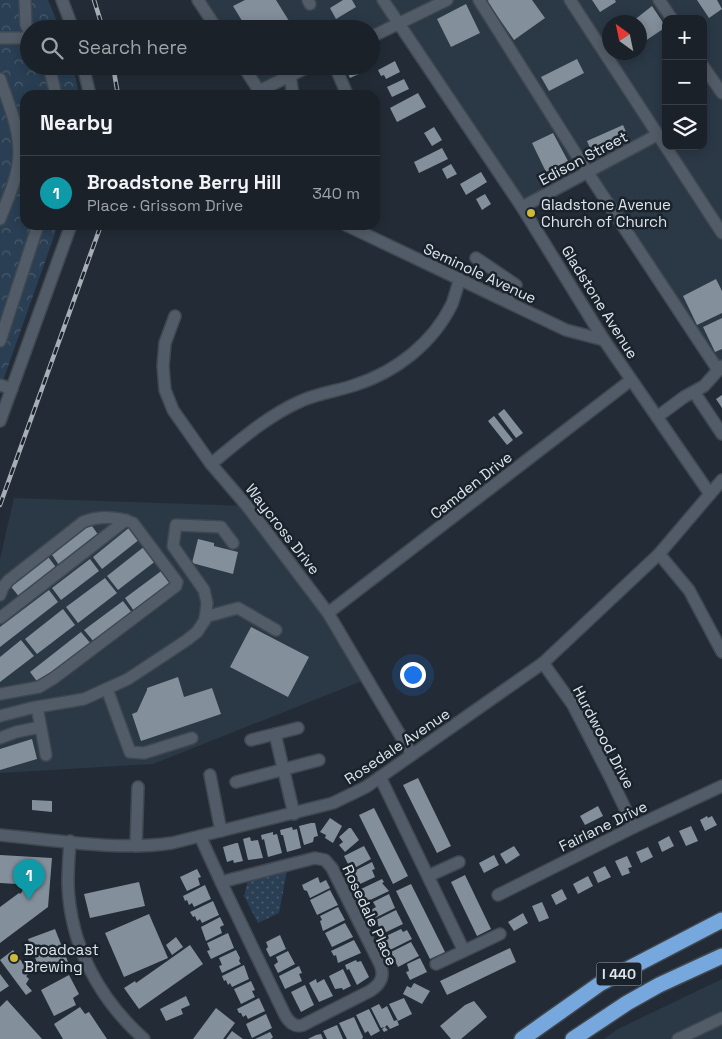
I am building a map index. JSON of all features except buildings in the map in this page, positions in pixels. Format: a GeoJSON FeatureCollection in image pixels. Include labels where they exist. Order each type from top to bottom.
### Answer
{"type":"FeatureCollection","features":[{"type":"Feature","properties":{"kind":"highway","name":"I 440"},"geometry":{"type":"LineString","coordinates":[[522,1039],[601,984],[722,920]]}},
{"type":"Feature","properties":{"kind":"highway","name":"I 440"},"geometry":{"type":"LineString","coordinates":[[573,1039],[659,985],[722,956]]}},
{"type":"Feature","properties":{"kind":"street"},"geometry":{"type":"LineString","coordinates":[[25,0],[26,20]]}},
{"type":"Feature","properties":{"kind":"street"},"geometry":{"type":"LineString","coordinates":[[62,0],[70,20]]}},
{"type":"Feature","properties":{"kind":"street"},"geometry":{"type":"LineString","coordinates":[[198,0],[212,20]]}},
{"type":"Feature","properties":{"kind":"street","name":"Gladstone Avenue"},"geometry":{"type":"LineString","coordinates":[[383,0],[522,207],[604,340],[710,494]]}},
{"type":"Feature","properties":{"kind":"street"},"geometry":{"type":"LineString","coordinates":[[380,32],[446,0]]}},
{"type":"Feature","properties":{"kind":"street"},"geometry":{"type":"LineString","coordinates":[[479,0],[588,172],[720,368],[704,386],[657,417]]}},
{"type":"Feature","properties":{"kind":"street"},"geometry":{"type":"LineString","coordinates":[[570,0],[722,234]]}},
{"type":"Feature","properties":{"kind":"street"},"geometry":{"type":"LineString","coordinates":[[659,0],[669,15]]}},
{"type":"Feature","properties":{"kind":"street"},"geometry":{"type":"LineString","coordinates":[[0,38],[20,38]]}},
{"type":"Feature","properties":{"kind":"street"},"geometry":{"type":"LineString","coordinates":[[0,46],[20,45]]}},
{"type":"Feature","properties":{"kind":"street"},"geometry":{"type":"LineString","coordinates":[[707,72],[722,93]]}},
{"type":"Feature","properties":{"kind":"street"},"geometry":{"type":"LineString","coordinates":[[51,75],[55,90]]}},
{"type":"Feature","properties":{"kind":"street"},"geometry":{"type":"LineString","coordinates":[[86,75],[89,90]]}},
{"type":"Feature","properties":{"kind":"street"},"geometry":{"type":"LineString","coordinates":[[249,75],[258,90]]}},
{"type":"Feature","properties":{"kind":"street"},"geometry":{"type":"LineString","coordinates":[[339,75],[345,90]]}},
{"type":"Feature","properties":{"kind":"street"},"geometry":{"type":"LineString","coordinates":[[265,90],[290,76],[293,90]]}},
{"type":"Feature","properties":{"kind":"street"},"geometry":{"type":"LineString","coordinates":[[0,78],[14,119],[19,154],[14,183],[0,219]]}},
{"type":"Feature","properties":{"kind":"street","name":"Edison Street"},"geometry":{"type":"LineString","coordinates":[[522,207],[657,135]]}},
{"type":"Feature","properties":{"kind":"street"},"geometry":{"type":"LineString","coordinates":[[0,337],[36,230]]}},
{"type":"Feature","properties":{"kind":"street"},"geometry":{"type":"LineString","coordinates":[[0,422],[69,230]]}},
{"type":"Feature","properties":{"kind":"street","name":"Seminole Avenue"},"geometry":{"type":"LineString","coordinates":[[356,230],[566,330],[604,340]]}},
{"type":"Feature","properties":{"kind":"street"},"geometry":{"type":"LineString","coordinates":[[476,258],[516,286],[506,301]]}},
{"type":"Feature","properties":{"kind":"street"},"geometry":{"type":"LineString","coordinates":[[211,464],[251,431],[276,414],[302,400],[356,385],[386,373],[407,358],[433,333],[451,304],[460,279]]}},
{"type":"Feature","properties":{"kind":"street","name":"Waycross Drive"},"geometry":{"type":"LineString","coordinates":[[175,316],[165,343],[163,366],[165,390],[173,410],[211,464],[247,506],[328,614],[412,755]]}},
{"type":"Feature","properties":{"kind":"street","name":"Camden Drive"},"geometry":{"type":"LineString","coordinates":[[328,614],[631,380]]}},
{"type":"Feature","properties":{"kind":"street"},"geometry":{"type":"LineString","coordinates":[[0,385],[12,390]]}},
{"type":"Feature","properties":{"kind":"street"},"geometry":{"type":"LineString","coordinates":[[694,392],[722,434]]}},
{"type":"Feature","properties":{"kind":"street","name":"Rosedale Avenue"},"geometry":{"type":"LineString","coordinates":[[0,835],[136,846],[163,845],[294,814],[345,798],[380,777],[543,662],[659,554],[722,480]]}},
{"type":"Feature","properties":{"kind":"street"},"geometry":{"type":"LineString","coordinates":[[0,595],[3,587],[9,580],[83,522],[101,518],[126,520],[133,523],[177,582],[176,586],[54,678],[39,687],[0,694]]}},
{"type":"Feature","properties":{"kind":"street"},"geometry":{"type":"LineString","coordinates":[[0,618],[126,520]]}},
{"type":"Feature","properties":{"kind":"street"},"geometry":{"type":"LineString","coordinates":[[0,716],[36,707],[84,699],[128,679],[197,632],[205,620],[207,603],[204,590],[173,546],[176,525],[221,527],[233,543]]}},
{"type":"Feature","properties":{"kind":"street"},"geometry":{"type":"LineString","coordinates":[[659,554],[689,590],[722,652]]}},
{"type":"Feature","properties":{"kind":"street"},"geometry":{"type":"LineString","coordinates":[[205,617],[238,608],[276,630]]}},
{"type":"Feature","properties":{"kind":"street","name":"Hurdwood Drive"},"geometry":{"type":"LineString","coordinates":[[543,662],[573,705],[634,827]]}},
{"type":"Feature","properties":{"kind":"street"},"geometry":{"type":"LineString","coordinates":[[107,689],[130,752],[144,753],[192,738]]}},
{"type":"Feature","properties":{"kind":"street"},"geometry":{"type":"LineString","coordinates":[[36,707],[46,755]]}},
{"type":"Feature","properties":{"kind":"street"},"geometry":{"type":"LineString","coordinates":[[0,738],[40,727]]}},
{"type":"Feature","properties":{"kind":"street"},"geometry":{"type":"LineString","coordinates":[[251,740],[298,728]]}},
{"type":"Feature","properties":{"kind":"street"},"geometry":{"type":"LineString","coordinates":[[275,734],[294,814]]}},
{"type":"Feature","properties":{"kind":"street"},"geometry":{"type":"LineString","coordinates":[[236,782],[319,760]]}},
{"type":"Feature","properties":{"kind":"street"},"geometry":{"type":"LineString","coordinates":[[210,775],[221,831]]}},
{"type":"Feature","properties":{"kind":"street"},"geometry":{"type":"LineString","coordinates":[[380,777],[464,950]]}},
{"type":"Feature","properties":{"kind":"street","name":"Fairlane Drive"},"geometry":{"type":"LineString","coordinates":[[498,895],[634,827],[722,786]]}},
{"type":"Feature","properties":{"kind":"street"},"geometry":{"type":"LineString","coordinates":[[136,846],[138,787]]}},
{"type":"Feature","properties":{"kind":"street","name":"Rosedale Place"},"geometry":{"type":"LineString","coordinates":[[200,836],[221,882],[285,1016],[292,1024],[296,1026],[303,1025],[380,984],[383,975],[380,964],[332,868],[325,860],[311,858],[221,882]]}},
{"type":"Feature","properties":{"kind":"street"},"geometry":{"type":"LineString","coordinates":[[70,841],[68,884],[70,907],[80,946],[96,984],[125,1021],[144,1039]]}},
{"type":"Feature","properties":{"kind":"street"},"geometry":{"type":"LineString","coordinates":[[428,876],[459,862]]}},
{"type":"Feature","properties":{"kind":"street"},"geometry":{"type":"LineString","coordinates":[[436,964],[500,934]]}},
{"type":"Feature","properties":{"kind":"street"},"geometry":{"type":"LineString","coordinates":[[678,1039],[722,1018]]}},
{"type":"Feature","properties":{"kind":"shaded area"},"geometry":{"type":"Polygon","coordinates":[[[198,0],[722,0],[722,365],[718,370],[588,173],[522,207],[399,23],[380,32],[380,20],[211,20],[198,0]]]}},
{"type":"Feature","properties":{"kind":"shaded area"},"geometry":{"type":"Polygon","coordinates":[[[249,75],[292,75],[261,90],[258,90],[249,75]]]}},
{"type":"Feature","properties":{"kind":"shaded area"},"geometry":{"type":"Polygon","coordinates":[[[14,498],[247,506],[367,679],[153,764],[0,773],[0,559],[14,498]]]}},
{"type":"Feature","properties":{"kind":"shaded area"},"geometry":{"type":"Polygon","coordinates":[[[722,979],[722,1039],[604,1039],[618,1029],[722,979]]]}},
{"type":"Feature","properties":{"kind":"green space"},"geometry":{"type":"Polygon","coordinates":[[[0,0],[48,0],[56,20],[20,20],[20,75],[75,75],[78,90],[20,90],[20,230],[56,230],[0,389],[0,0]]]}},
{"type":"Feature","properties":{"kind":"green space"},"geometry":{"type":"Polygon","coordinates":[[[287,871],[279,913],[258,923],[244,896],[248,881],[287,871]]]}},
{"type":"Feature","properties":{"kind":"railway"},"geometry":{"type":"LineString","coordinates":[[94,0],[100,20]]}},
{"type":"Feature","properties":{"kind":"railway"},"geometry":{"type":"LineString","coordinates":[[115,75],[117,90]]}},
{"type":"Feature","properties":{"kind":"railway"},"geometry":{"type":"LineString","coordinates":[[0,505],[99,230]]}},
{"type":"Feature","properties":{"kind":"place","name":"Gladstone Avenue Church of Church"},"geometry":{"type":"Point","coordinates":[531,213]}},
{"type":"Feature","properties":{"kind":"place","name":"Broadstone Berry Hill"},"geometry":{"type":"Point","coordinates":[29,900]}},
{"type":"Feature","properties":{"kind":"place","name":"Broadcast Brewing"},"geometry":{"type":"Point","coordinates":[14,958]}}]}
